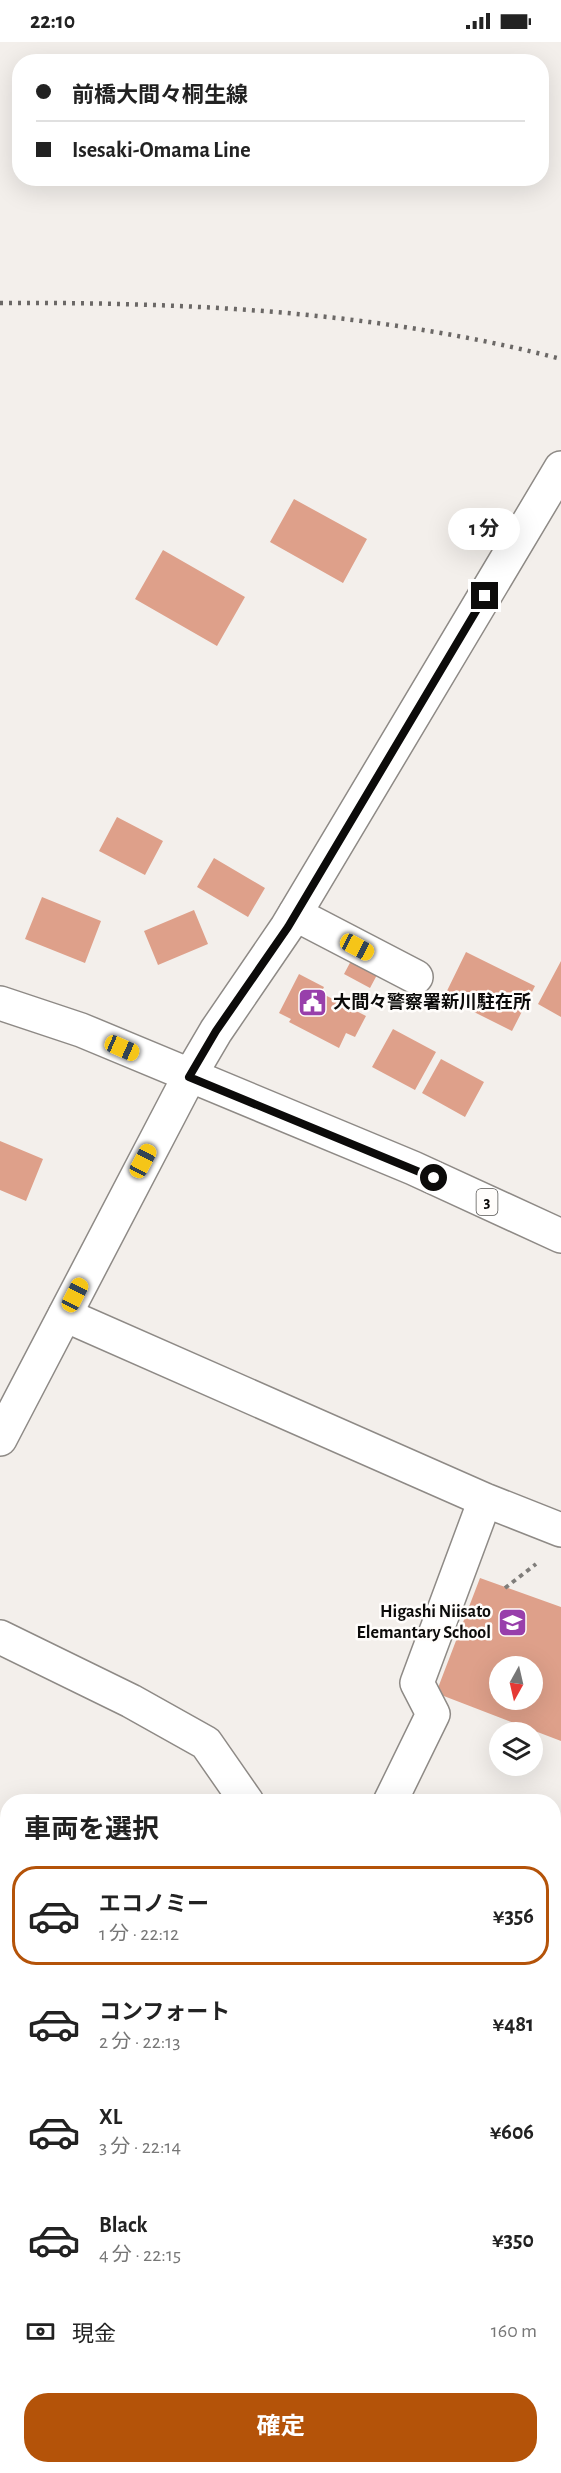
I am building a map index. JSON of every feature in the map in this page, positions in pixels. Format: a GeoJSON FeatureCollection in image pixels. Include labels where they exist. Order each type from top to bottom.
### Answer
{"type":"FeatureCollection","features":[{"type":"Feature","properties":{"kind":"main road"},"geometry":{"type":"LineString","coordinates":[[0,1439],[189,1077],[216,1031],[296,914],[561,468]]}},
{"type":"Feature","properties":{"kind":"main road"},"geometry":{"type":"LineString","coordinates":[[296,914],[416,977]]}},
{"type":"Feature","properties":{"kind":"main road","name":"3"},"geometry":{"type":"LineString","coordinates":[[0,1003],[81,1030],[189,1077],[413,1168],[561,1236]]}},
{"type":"Feature","properties":{"kind":"main road"},"geometry":{"type":"LineString","coordinates":[[65,1315],[485,1500],[561,1530]]}},
{"type":"Feature","properties":{"kind":"main road"},"geometry":{"type":"LineString","coordinates":[[394,1794],[433,1714],[417,1683],[485,1500]]}},
{"type":"Feature","properties":{"kind":"main road"},"geometry":{"type":"LineString","coordinates":[[0,1637],[131,1701],[206,1743],[241,1794]]}},
{"type":"Feature","properties":{"kind":"path"},"geometry":{"type":"LineString","coordinates":[[505,1588],[536,1564]]}},
{"type":"Feature","properties":{"kind":"building"},"geometry":{"type":"Polygon","coordinates":[[[294,499],[367,539],[343,583],[270,542],[294,499]]]}},
{"type":"Feature","properties":{"kind":"building"},"geometry":{"type":"Polygon","coordinates":[[[163,550],[245,597],[217,646],[135,599],[163,550]]]}},
{"type":"Feature","properties":{"kind":"building"},"geometry":{"type":"Polygon","coordinates":[[[117,817],[163,841],[145,875],[99,851],[117,817]]]}},
{"type":"Feature","properties":{"kind":"building"},"geometry":{"type":"Polygon","coordinates":[[[214,858],[265,888],[248,917],[197,887],[214,858]]]}},
{"type":"Feature","properties":{"kind":"building"},"geometry":{"type":"Polygon","coordinates":[[[42,897],[101,921],[85,963],[25,939],[42,897]]]}},
{"type":"Feature","properties":{"kind":"building"},"geometry":{"type":"Polygon","coordinates":[[[194,910],[208,944],[158,965],[144,931],[194,910]]]}},
{"type":"Feature","properties":{"kind":"building"},"geometry":{"type":"Polygon","coordinates":[[[466,952],[535,986],[512,1031],[444,997],[466,952]]]}},
{"type":"Feature","properties":{"kind":"building"},"geometry":{"type":"Polygon","coordinates":[[[352,959],[378,973],[370,988],[344,974],[352,959]]]}},
{"type":"Feature","properties":{"kind":"building"},"geometry":{"type":"Polygon","coordinates":[[[561,961],[561,1017],[538,1004],[561,961]]]}},
{"type":"Feature","properties":{"kind":"building","name":"大間々警察署新川駐在所"},"geometry":{"type":"Polygon","coordinates":[[[299,974],[324,987],[321,993],[366,1016],[355,1037],[346,1033],[339,1048],[289,1022],[291,1019],[279,1013],[299,974]]]}},
{"type":"Feature","properties":{"kind":"building"},"geometry":{"type":"Polygon","coordinates":[[[393,1029],[436,1052],[415,1090],[372,1067],[393,1029]]]}},
{"type":"Feature","properties":{"kind":"building"},"geometry":{"type":"Polygon","coordinates":[[[441,1059],[484,1082],[465,1117],[422,1093],[441,1059]]]}},
{"type":"Feature","properties":{"kind":"building"},"geometry":{"type":"Polygon","coordinates":[[[0,1141],[43,1159],[26,1201],[0,1190],[0,1141]]]}},
{"type":"Feature","properties":{"kind":"building"},"geometry":{"type":"Polygon","coordinates":[[[480,1578],[561,1607],[561,1741],[543,1734],[543,1722],[512,1722],[436,1693],[480,1578]]]}},
{"type":"Feature","properties":{"kind":"railway"},"geometry":{"type":"LineString","coordinates":[[0,303],[212,308],[353,320],[423,330],[561,359]]}},
{"type":"Feature","properties":{"kind":"place","name":"大間々警察署新川駐在所"},"geometry":{"type":"Point","coordinates":[312,1003]}},
{"type":"Feature","properties":{"kind":"place","name":"Higashi Niisato Elemantary School"},"geometry":{"type":"Point","coordinates":[512,1622]}},
{"type":"Feature","properties":{"kind":"route"},"geometry":{"type":"LineString","coordinates":[[434,1178],[189,1077],[216,1031],[288,927],[485,596]]}}]}
